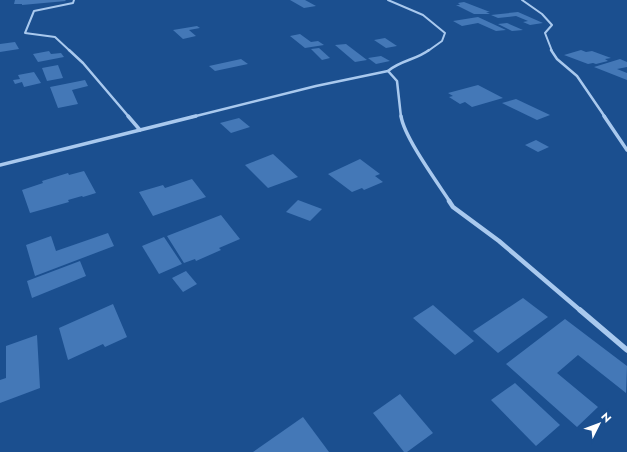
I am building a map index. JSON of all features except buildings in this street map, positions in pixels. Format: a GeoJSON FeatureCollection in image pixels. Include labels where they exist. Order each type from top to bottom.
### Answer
{"type":"FeatureCollection","features":[{"type":"Feature","properties":{"kind":"street"},"geometry":{"type":"LineString","coordinates":[[74,0],[73,3],[34,11],[25,33],[54,37],[83,64],[140,130]]}},
{"type":"Feature","properties":{"kind":"street"},"geometry":{"type":"LineString","coordinates":[[0,165],[316,86],[388,71],[396,64],[423,55],[442,41],[445,34],[423,15],[388,0]]}},
{"type":"Feature","properties":{"kind":"street"},"geometry":{"type":"LineString","coordinates":[[522,0],[542,14],[552,24],[545,33],[549,47],[557,59],[578,76],[627,150]]}},
{"type":"Feature","properties":{"kind":"street"},"geometry":{"type":"LineString","coordinates":[[388,71],[397,81],[402,124],[420,156],[453,207],[499,241],[627,350]]}}]}
